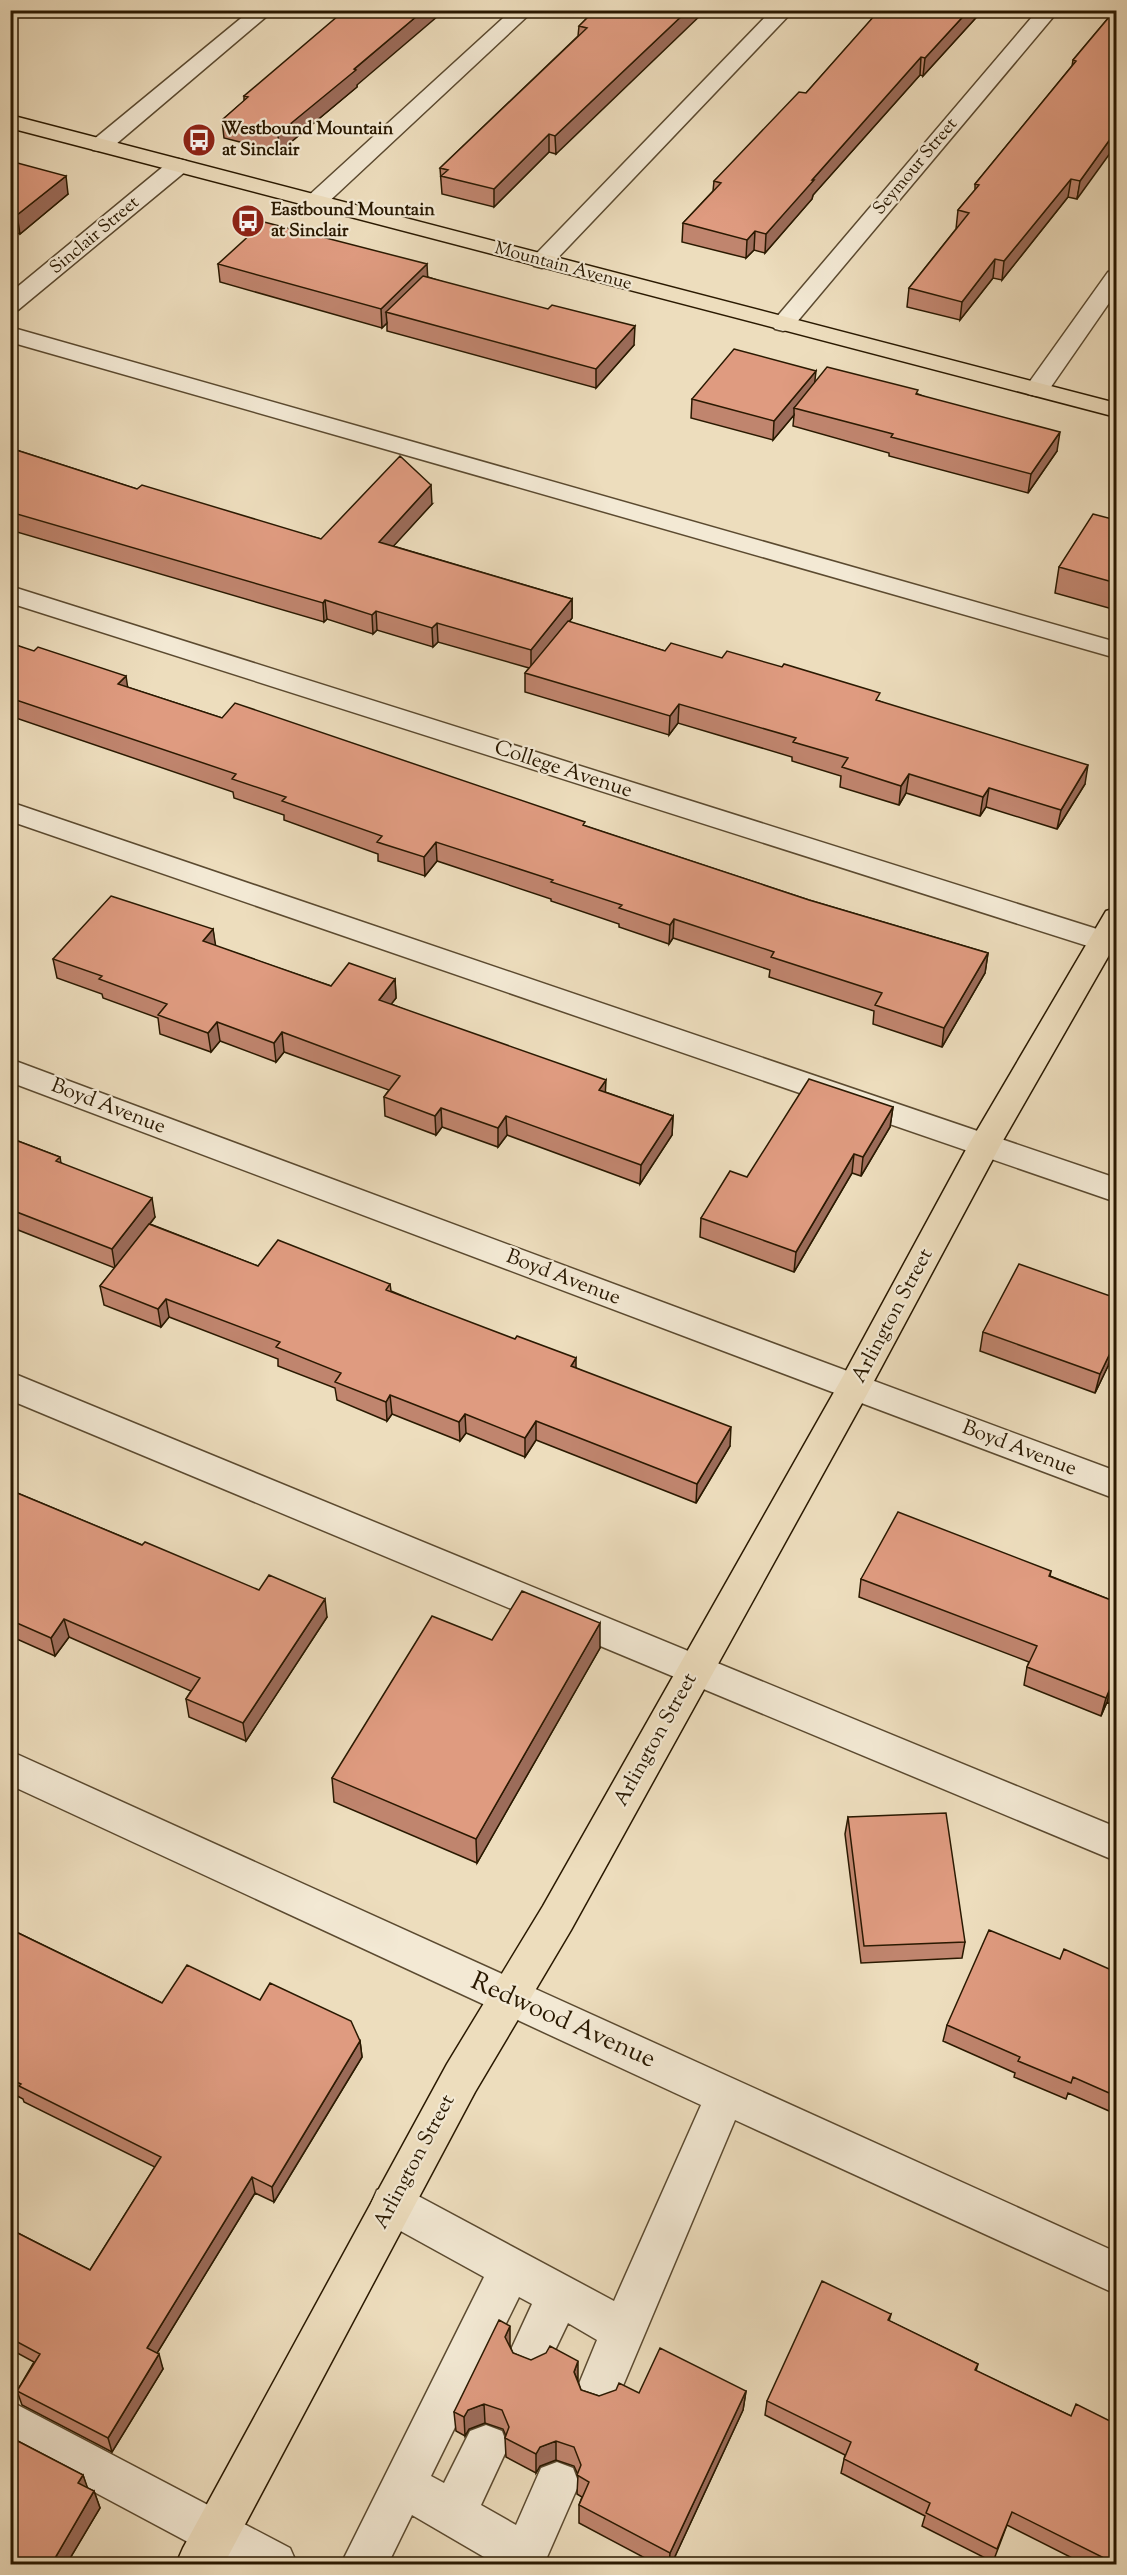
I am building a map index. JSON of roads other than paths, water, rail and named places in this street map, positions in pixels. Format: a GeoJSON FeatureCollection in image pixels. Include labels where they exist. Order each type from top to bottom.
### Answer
{"type":"FeatureCollection","features":[{"type":"Feature","properties":{"kind":"main road","name":"Mountain Avenue"},"geometry":{"type":"LineString","coordinates":[[10,121],[1116,410]]}},
{"type":"Feature","properties":{"kind":"main road","name":"Arlington Street"},"geometry":{"type":"LineString","coordinates":[[208,2549],[461,2078],[510,1998],[854,1387],[985,1144],[1112,935]]}},
{"type":"Feature","properties":{"kind":"street"},"geometry":{"type":"LineString","coordinates":[[100,145],[264,10]]}},
{"type":"Feature","properties":{"kind":"street"},"geometry":{"type":"LineString","coordinates":[[315,202],[524,10]]}},
{"type":"Feature","properties":{"kind":"street"},"geometry":{"type":"LineString","coordinates":[[542,261],[784,10]]}},
{"type":"Feature","properties":{"kind":"street","name":"Seymour Street"},"geometry":{"type":"LineString","coordinates":[[783,324],[1049,10]]}},
{"type":"Feature","properties":{"kind":"street","name":"Sinclair Street"},"geometry":{"type":"LineString","coordinates":[[10,305],[178,166]]}},
{"type":"Feature","properties":{"kind":"street"},"geometry":{"type":"LineString","coordinates":[[1036,389],[1116,278]]}},
{"type":"Feature","properties":{"kind":"street"},"geometry":{"type":"LineString","coordinates":[[10,334],[1116,651]]}},
{"type":"Feature","properties":{"kind":"street","name":"College Avenue"},"geometry":{"type":"LineString","coordinates":[[10,594],[1112,935]]}},
{"type":"Feature","properties":{"kind":"street"},"geometry":{"type":"LineString","coordinates":[[10,811],[1116,1190]]}},
{"type":"Feature","properties":{"kind":"street","name":"Boyd Avenue"},"geometry":{"type":"LineString","coordinates":[[10,1070],[1116,1485]]}},
{"type":"Feature","properties":{"kind":"street"},"geometry":{"type":"LineString","coordinates":[[10,1385],[694,1671],[1116,1844]]}},
{"type":"Feature","properties":{"kind":"street","name":"Redwood Avenue"},"geometry":{"type":"LineString","coordinates":[[10,1767],[510,1998],[1116,2272]]}},
{"type":"Feature","properties":{"kind":"street"},"geometry":{"type":"LineString","coordinates":[[598,2391],[726,2094]]}},
{"type":"Feature","properties":{"kind":"street"},"geometry":{"type":"LineString","coordinates":[[392,2204],[623,2330]]}},
{"type":"Feature","properties":{"kind":"street"},"geometry":{"type":"LineString","coordinates":[[364,2565],[511,2268]]}},
{"type":"Feature","properties":{"kind":"street"},"geometry":{"type":"LineString","coordinates":[[530,2356],[559,2295]]}},
{"type":"Feature","properties":{"kind":"street"},"geometry":{"type":"LineString","coordinates":[[10,2423],[208,2549],[274,2565]]}},
{"type":"Feature","properties":{"kind":"street"},"geometry":{"type":"LineString","coordinates":[[453,2513],[486,2447]]}},
{"type":"Feature","properties":{"kind":"street"},"geometry":{"type":"LineString","coordinates":[[404,2485],[525,2556],[557,2484]]}},
{"type":"Feature","properties":{"kind":"place","name":"Westbound Mountain at Sinclair"},"geometry":{"type":"Point","coordinates":[199,140]}},
{"type":"Feature","properties":{"kind":"place","name":"Eastbound Mountain at Sinclair"},"geometry":{"type":"Point","coordinates":[248,221]}}]}
